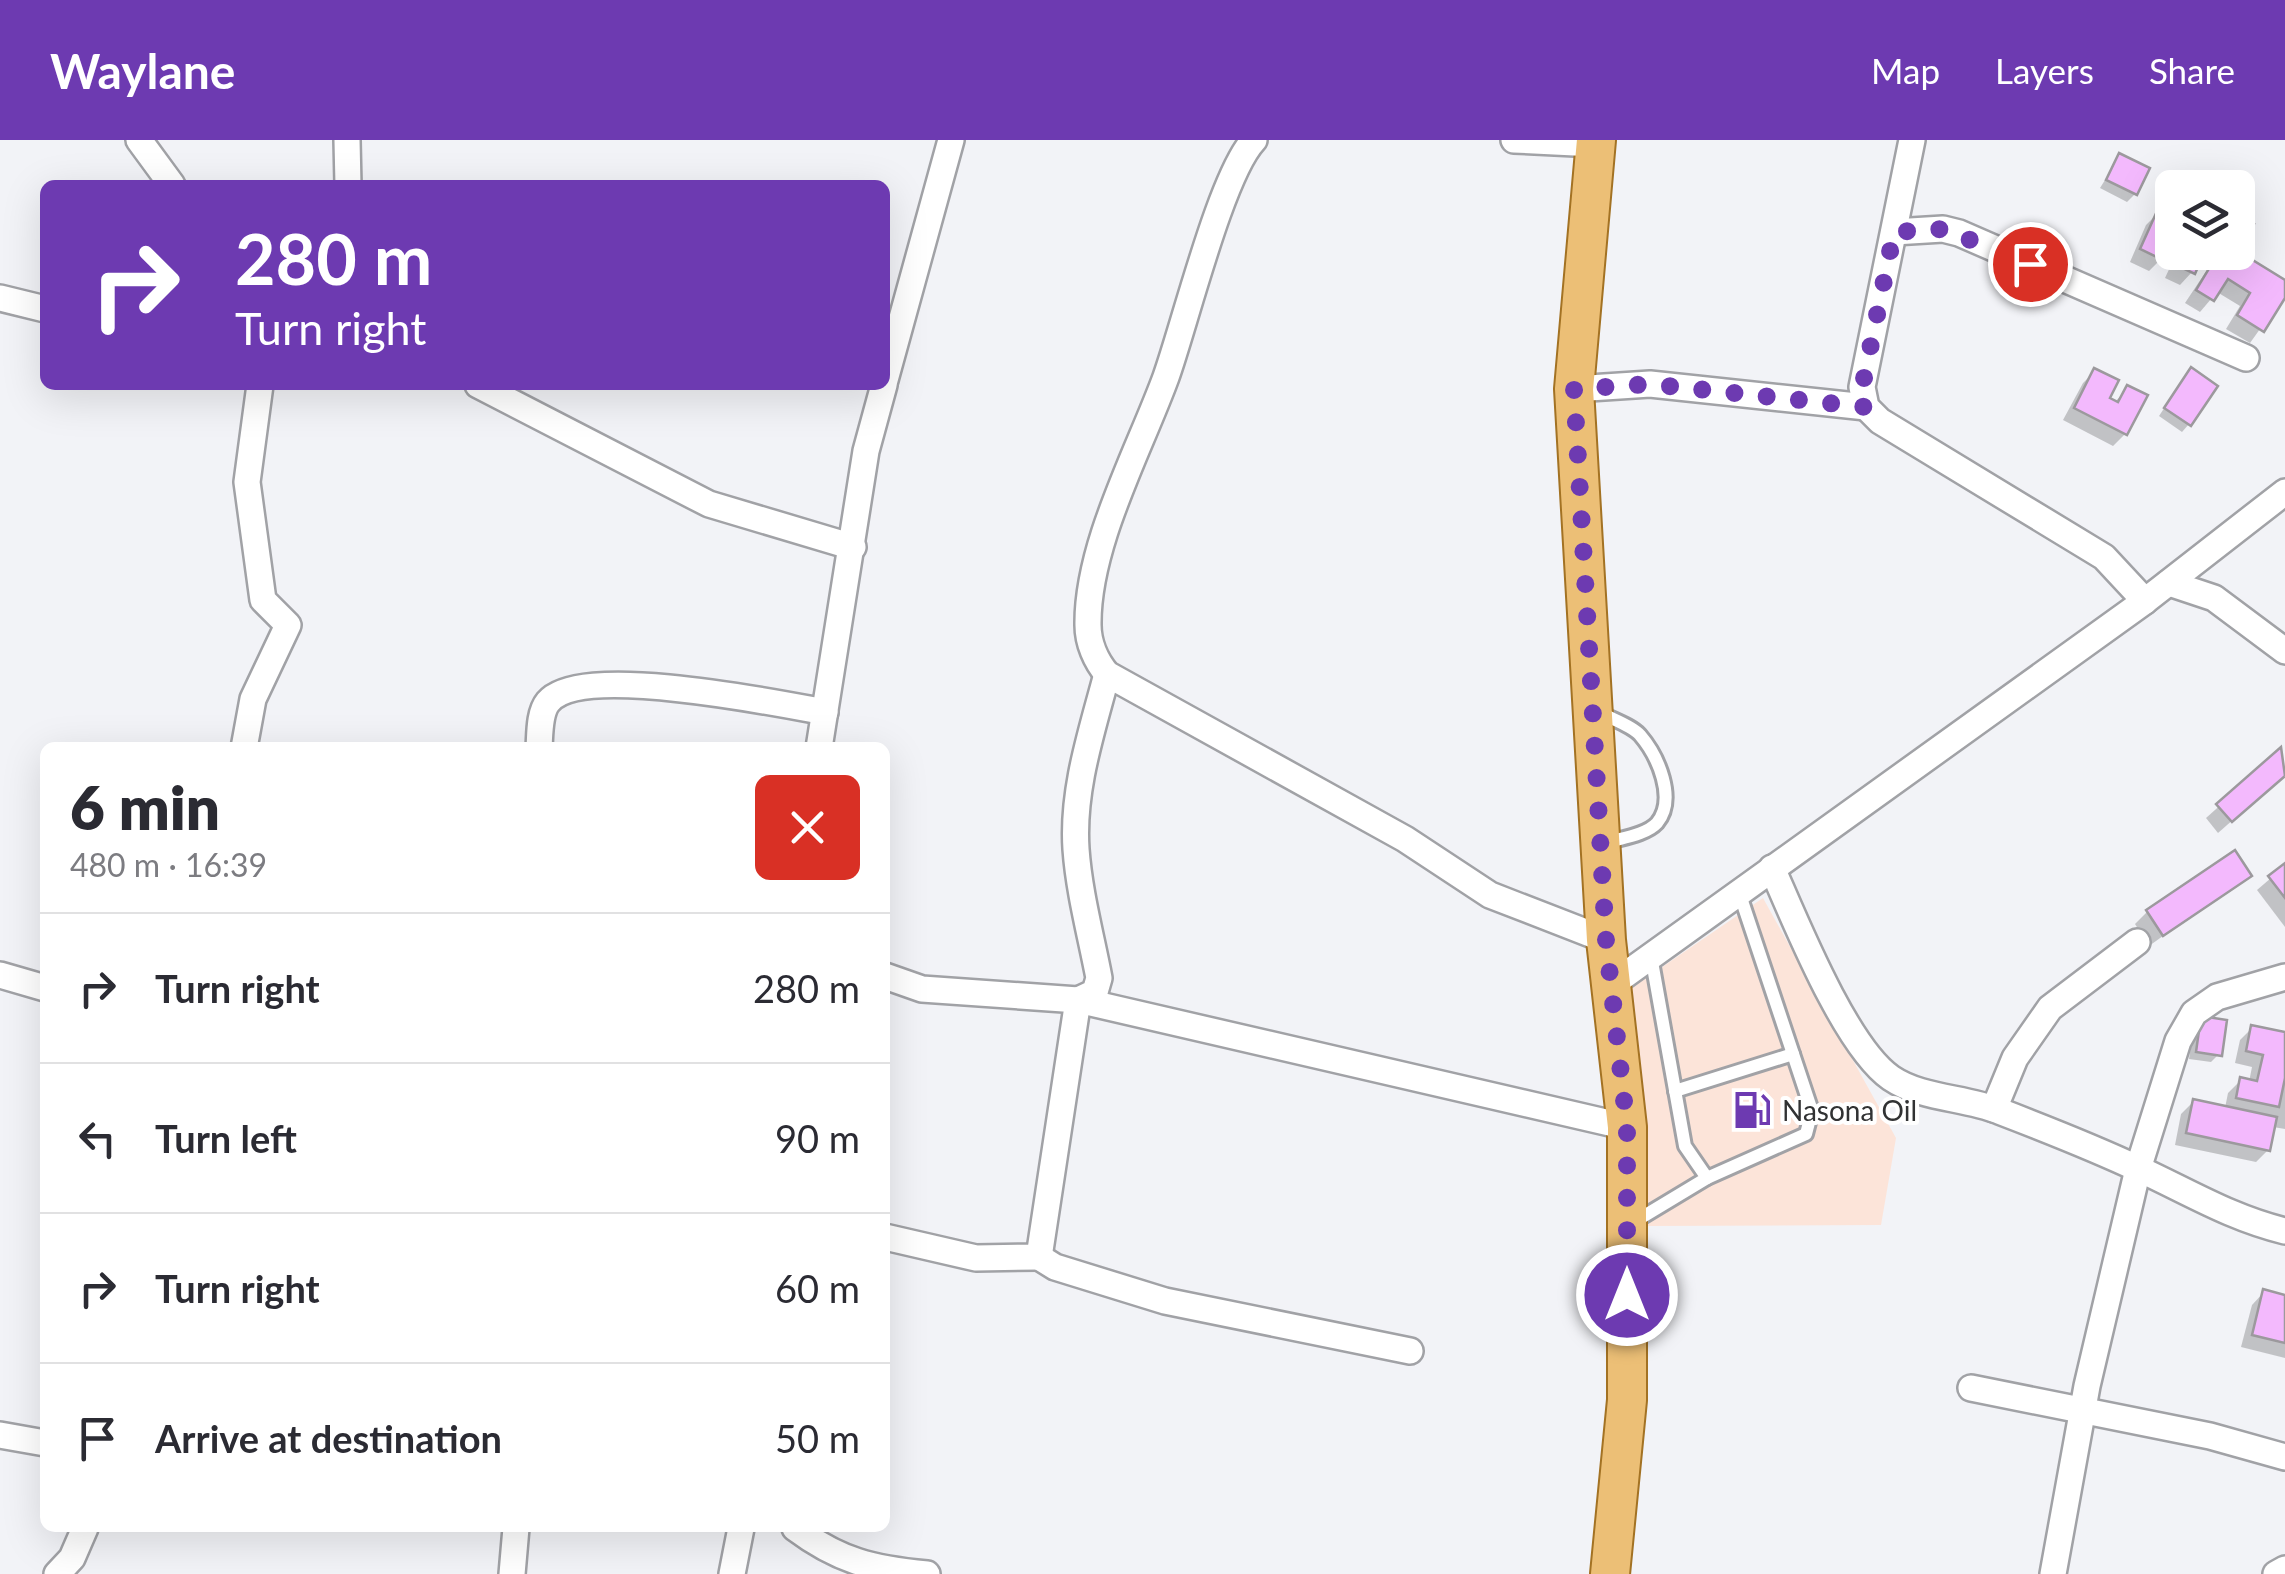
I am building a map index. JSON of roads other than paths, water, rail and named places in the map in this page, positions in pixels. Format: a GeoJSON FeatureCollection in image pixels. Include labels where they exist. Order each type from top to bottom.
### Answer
{"type":"FeatureCollection","features":[{"type":"Feature","properties":{"kind":"main road"},"geometry":{"type":"LineString","coordinates":[[1596,142],[1574,389],[1606,940],[1627,1127],[1627,1400],[1610,1574]]}},
{"type":"Feature","properties":{"kind":"street"},"geometry":{"type":"LineString","coordinates":[[138,140],[168,180]]}},
{"type":"Feature","properties":{"kind":"street"},"geometry":{"type":"LineString","coordinates":[[347,140],[348,180]]}},
{"type":"Feature","properties":{"kind":"street"},"geometry":{"type":"LineString","coordinates":[[890,360],[950,140]]}},
{"type":"Feature","properties":{"kind":"street"},"geometry":{"type":"LineString","coordinates":[[1254,140],[1216,226],[1165,380],[1102,543],[1088,626],[1096,660],[1107,674],[1404,839],[1490,895],[1606,940]]}},
{"type":"Feature","properties":{"kind":"street"},"geometry":{"type":"LineString","coordinates":[[1514,140],[1596,142]]}},
{"type":"Feature","properties":{"kind":"street"},"geometry":{"type":"LineString","coordinates":[[1912,140],[1862,388],[1866,407],[1880,420],[2104,558],[2145,601]]}},
{"type":"Feature","properties":{"kind":"street"},"geometry":{"type":"LineString","coordinates":[[1894,232],[1943,229],[1959,233],[2246,358]]}},
{"type":"Feature","properties":{"kind":"street"},"geometry":{"type":"LineString","coordinates":[[0,298],[40,308]]}},
{"type":"Feature","properties":{"kind":"street"},"geometry":{"type":"LineString","coordinates":[[1574,389],[1650,384],[1866,407]]}},
{"type":"Feature","properties":{"kind":"street"},"geometry":{"type":"LineString","coordinates":[[245,742],[252,699],[288,625],[263,600],[247,482],[259,390]]}},
{"type":"Feature","properties":{"kind":"street"},"geometry":{"type":"LineString","coordinates":[[488,390],[709,504],[852,547]]}},
{"type":"Feature","properties":{"kind":"street"},"geometry":{"type":"LineString","coordinates":[[819,742],[866,451],[882,390]]}},
{"type":"Feature","properties":{"kind":"street"},"geometry":{"type":"LineString","coordinates":[[1611,985],[2145,601],[2285,492]]}},
{"type":"Feature","properties":{"kind":"street"},"geometry":{"type":"LineString","coordinates":[[2169,583],[2214,598],[2285,651]]}},
{"type":"Feature","properties":{"kind":"street"},"geometry":{"type":"LineString","coordinates":[[1078,1000],[1094,992],[1099,978],[1076,849],[1076,814],[1081,775],[1107,674]]}},
{"type":"Feature","properties":{"kind":"street"},"geometry":{"type":"LineString","coordinates":[[540,742],[543,710],[550,698],[576,690],[689,688],[825,712]]}},
{"type":"Feature","properties":{"kind":"street"},"geometry":{"type":"LineString","coordinates":[[1772,868],[1804,939],[1867,1054],[1891,1078],[1934,1095],[1994,1108],[2138,1169],[2224,1214],[2285,1231]]}},
{"type":"Feature","properties":{"kind":"street"},"geometry":{"type":"LineString","coordinates":[[1994,1108],[2015,1058],[2050,1008],[2137,942]]}},
{"type":"Feature","properties":{"kind":"street"},"geometry":{"type":"LineString","coordinates":[[0,974],[40,986]]}},
{"type":"Feature","properties":{"kind":"street"},"geometry":{"type":"LineString","coordinates":[[2054,1574],[2082,1413],[2138,1169],[2178,1042],[2194,1014],[2217,997],[2285,977]]}},
{"type":"Feature","properties":{"kind":"street"},"geometry":{"type":"LineString","coordinates":[[890,978],[922,989],[1078,1000],[1627,1127]]}},
{"type":"Feature","properties":{"kind":"street"},"geometry":{"type":"LineString","coordinates":[[1038,1257],[1078,1000]]}},
{"type":"Feature","properties":{"kind":"street"},"geometry":{"type":"LineString","coordinates":[[890,1238],[976,1258],[1038,1257],[1055,1267],[1164,1301],[1410,1351]]}},
{"type":"Feature","properties":{"kind":"street"},"geometry":{"type":"LineString","coordinates":[[1971,1388],[2210,1436],[2285,1457]]}},
{"type":"Feature","properties":{"kind":"street"},"geometry":{"type":"LineString","coordinates":[[0,1435],[40,1442]]}},
{"type":"Feature","properties":{"kind":"street"},"geometry":{"type":"LineString","coordinates":[[57,1574],[72,1558],[83,1532]]}},
{"type":"Feature","properties":{"kind":"street"},"geometry":{"type":"LineString","coordinates":[[512,1574],[516,1532]]}},
{"type":"Feature","properties":{"kind":"street"},"geometry":{"type":"LineString","coordinates":[[732,1574],[740,1532]]}},
{"type":"Feature","properties":{"kind":"street"},"geometry":{"type":"LineString","coordinates":[[800,1532],[829,1553],[883,1570],[927,1574]]}},
{"type":"Feature","properties":{"kind":"street"},"geometry":{"type":"LineString","coordinates":[[2276,1574],[2285,1568]]}},
{"type":"Feature","properties":{"kind":"lane"},"geometry":{"type":"LineString","coordinates":[[1592,709],[1638,733],[1658,764],[1668,798],[1659,821],[1649,829],[1600,845]]}},
{"type":"Feature","properties":{"kind":"lane"},"geometry":{"type":"LineString","coordinates":[[1627,1226],[1707,1178],[1806,1134],[1812,1111],[1739,892]]}},
{"type":"Feature","properties":{"kind":"lane"},"geometry":{"type":"LineString","coordinates":[[1651,956],[1685,1146],[1707,1178]]}},
{"type":"Feature","properties":{"kind":"lane"},"geometry":{"type":"LineString","coordinates":[[1675,1091],[1793,1054]]}},
{"type":"Feature","properties":{"kind":"place","name":"Nasona Oil"},"geometry":{"type":"Point","coordinates":[1752,1110]}}]}
